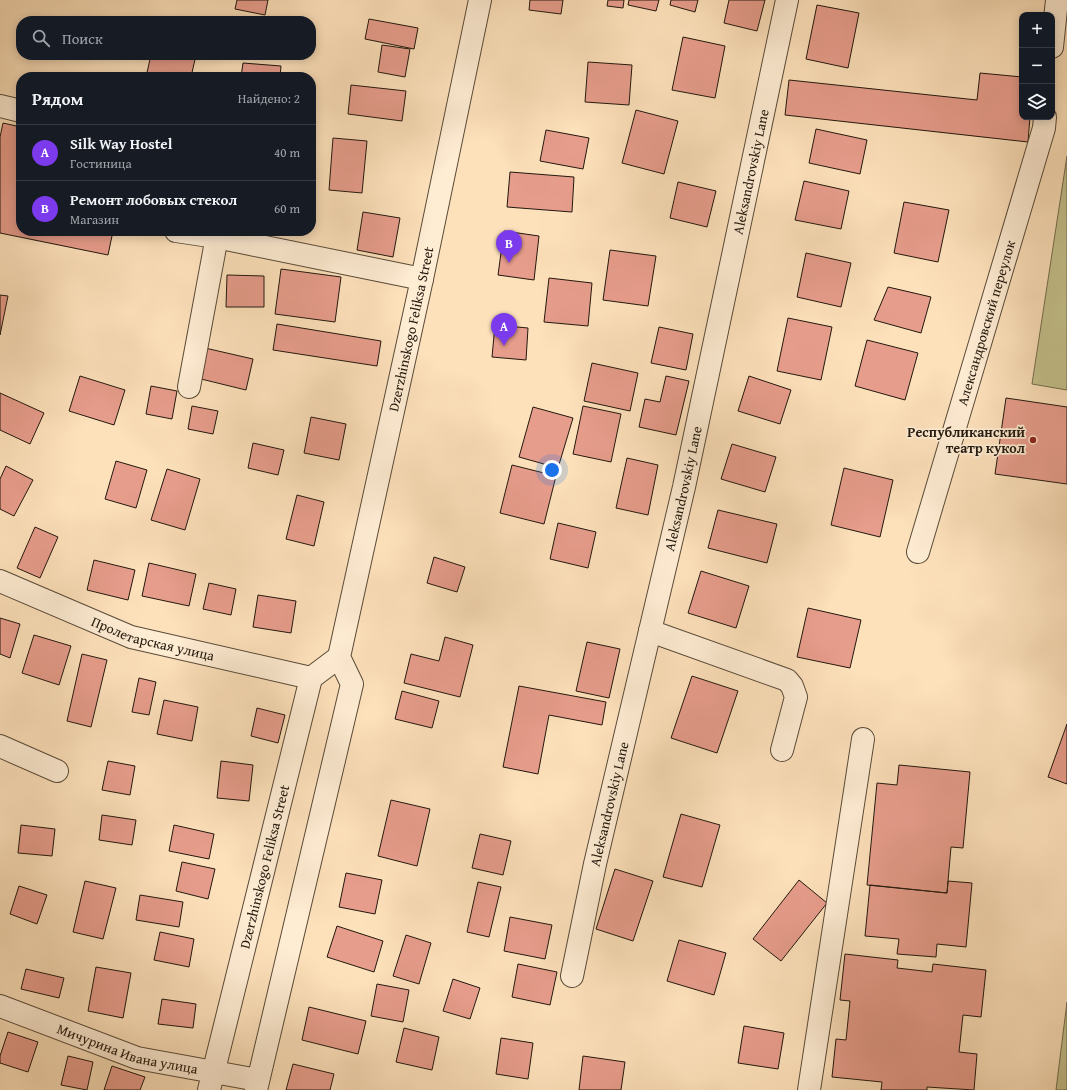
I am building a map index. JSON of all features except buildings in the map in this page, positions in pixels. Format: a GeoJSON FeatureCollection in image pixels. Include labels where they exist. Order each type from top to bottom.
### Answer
{"type":"FeatureCollection","features":[{"type":"Feature","properties":{"kind":"street","name":"Dzerzhinskogo Feliksa Street"},"geometry":{"type":"LineString","coordinates":[[339,657],[422,279],[480,0]]}},
{"type":"Feature","properties":{"kind":"street","name":"Aleksandrovskiy Lane"},"geometry":{"type":"LineString","coordinates":[[572,976],[595,864],[685,479],[787,0]]}},
{"type":"Feature","properties":{"kind":"street"},"geometry":{"type":"LineString","coordinates":[[1055,19],[1057,0]]}},
{"type":"Feature","properties":{"kind":"street"},"geometry":{"type":"LineString","coordinates":[[0,106],[16,110]]}},
{"type":"Feature","properties":{"kind":"street","name":"Александровский переулок"},"geometry":{"type":"LineString","coordinates":[[918,552],[1037,151],[1044,120]]}},
{"type":"Feature","properties":{"kind":"street"},"geometry":{"type":"LineString","coordinates":[[189,387],[217,236]]}},
{"type":"Feature","properties":{"kind":"street"},"geometry":{"type":"LineString","coordinates":[[226,236],[422,279]]}},
{"type":"Feature","properties":{"kind":"street","name":"Пролетарская улица"},"geometry":{"type":"LineString","coordinates":[[0,581],[131,637],[311,678]]}},
{"type":"Feature","properties":{"kind":"street"},"geometry":{"type":"LineString","coordinates":[[650,630],[787,680],[792,686],[796,697],[782,750]]}},
{"type":"Feature","properties":{"kind":"street"},"geometry":{"type":"LineString","coordinates":[[257,1085],[352,684],[339,657],[311,678]]}},
{"type":"Feature","properties":{"kind":"street","name":"Dzerzhinskogo Feliksa Street"},"geometry":{"type":"LineString","coordinates":[[211,1081],[311,678]]}},
{"type":"Feature","properties":{"kind":"street"},"geometry":{"type":"LineString","coordinates":[[809,1090],[863,739]]}},
{"type":"Feature","properties":{"kind":"street"},"geometry":{"type":"LineString","coordinates":[[0,746],[57,771]]}},
{"type":"Feature","properties":{"kind":"street","name":"Мичурина Ивана улица"},"geometry":{"type":"LineString","coordinates":[[0,1006],[137,1058],[211,1081],[257,1085]]}},
{"type":"Feature","properties":{"kind":"shaded area"},"geometry":{"type":"Polygon","coordinates":[[[1067,156],[1067,390],[1032,384],[1067,156]]]}},
{"type":"Feature","properties":{"kind":"shaded area"},"geometry":{"type":"Polygon","coordinates":[[[1067,1002],[1067,1090],[1056,1090],[1067,1002]]]}},
{"type":"Feature","properties":{"kind":"place","name":"Ремонт лобовых стекол"},"geometry":{"type":"Point","coordinates":[509,263]}},
{"type":"Feature","properties":{"kind":"place","name":"Silk Way Hostel"},"geometry":{"type":"Point","coordinates":[504,346]}},
{"type":"Feature","properties":{"kind":"place","name":"Республиканский театр кукол"},"geometry":{"type":"Point","coordinates":[1033,440]}}]}
